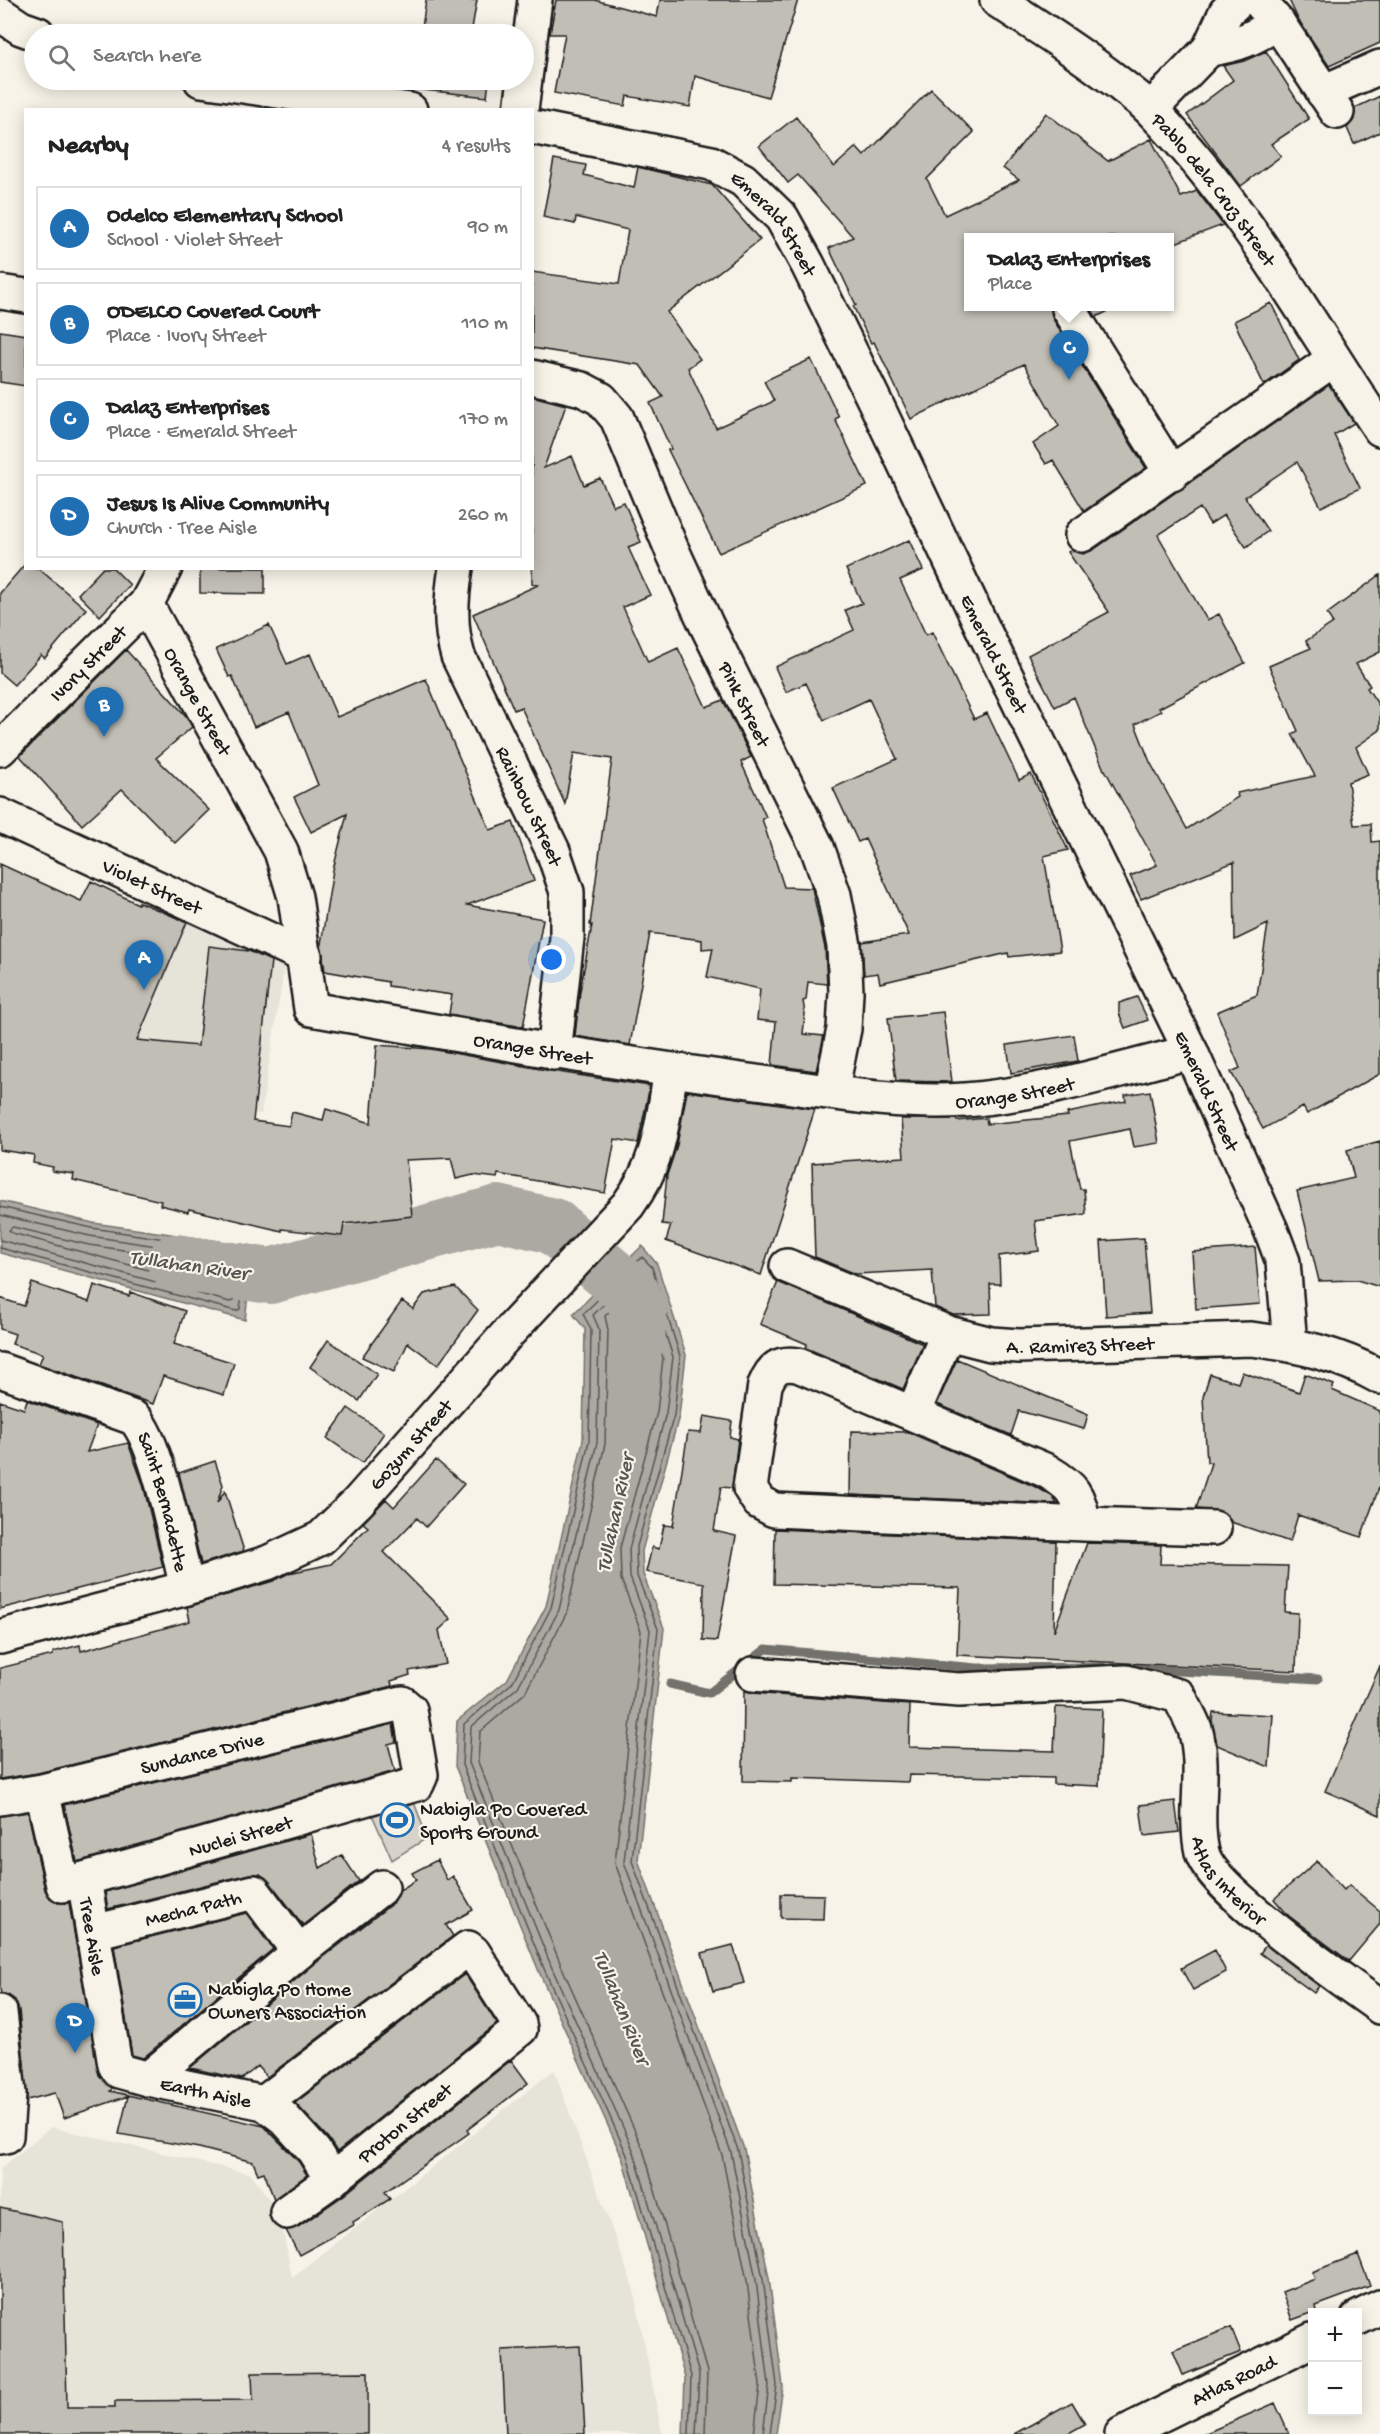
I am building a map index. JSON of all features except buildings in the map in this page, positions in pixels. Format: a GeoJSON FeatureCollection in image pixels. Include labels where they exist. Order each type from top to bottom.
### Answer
{"type":"FeatureCollection","features":[{"type":"Feature","properties":{"kind":"street"},"geometry":{"type":"LineString","coordinates":[[532,24],[535,0]]}},
{"type":"Feature","properties":{"kind":"street","name":"Pablo dela Cruz Street"},"geometry":{"type":"LineString","coordinates":[[997,0],[1093,63],[1151,110],[1235,207],[1270,256],[1380,429]]}},
{"type":"Feature","properties":{"kind":"street"},"geometry":{"type":"LineString","coordinates":[[1151,110],[1209,49],[1226,12],[1239,0]]}},
{"type":"Feature","properties":{"kind":"street"},"geometry":{"type":"LineString","coordinates":[[1209,49],[1231,46],[1251,39],[1268,12],[1330,102],[1380,68]]}},
{"type":"Feature","properties":{"kind":"street"},"geometry":{"type":"LineString","coordinates":[[0,14],[24,29]]}},
{"type":"Feature","properties":{"kind":"street"},"geometry":{"type":"LineString","coordinates":[[271,90],[396,108]]}},
{"type":"Feature","properties":{"kind":"street"},"geometry":{"type":"LineString","coordinates":[[521,108],[524,90]]}},
{"type":"Feature","properties":{"kind":"street","name":"Emerald Street"},"geometry":{"type":"LineString","coordinates":[[534,127],[711,163],[743,180],[782,218],[808,265],[985,633],[1191,1052],[1271,1230],[1283,1262],[1290,1344]]}},
{"type":"Feature","properties":{"kind":"street"},"geometry":{"type":"LineString","coordinates":[[0,292],[24,296]]}},
{"type":"Feature","properties":{"kind":"street"},"geometry":{"type":"LineString","coordinates":[[1071,311],[1172,474]]}},
{"type":"Feature","properties":{"kind":"street"},"geometry":{"type":"LineString","coordinates":[[1082,535],[1334,359]]}},
{"type":"Feature","properties":{"kind":"street","name":"Pink Street"},"geometry":{"type":"LineString","coordinates":[[534,377],[582,388],[601,399],[617,418],[672,550],[706,624],[817,847],[834,895],[844,946],[846,992],[844,1029],[831,1092]]}},
{"type":"Feature","properties":{"kind":"street","name":"Ivory Street"},"geometry":{"type":"LineString","coordinates":[[0,749],[146,604],[164,570]]}},
{"type":"Feature","properties":{"kind":"street","name":"Rainbow Street"},"geometry":{"type":"LineString","coordinates":[[456,570],[450,615],[452,636],[458,656],[553,851],[567,892],[567,938],[554,1053]]}},
{"type":"Feature","properties":{"kind":"street","name":"Orange Street"},"geometry":{"type":"LineString","coordinates":[[146,604],[281,851],[295,897],[311,1009],[554,1053],[831,1092],[908,1099],[963,1100],[1009,1095],[1191,1052]]}},
{"type":"Feature","properties":{"kind":"street","name":"Violet Street"},"geometry":{"type":"LineString","coordinates":[[0,815],[304,956]]}},
{"type":"Feature","properties":{"kind":"street","name":"Gozum Street"},"geometry":{"type":"LineString","coordinates":[[0,1637],[187,1588],[267,1563],[321,1538],[358,1502],[510,1330],[523,1319],[628,1205],[642,1186],[654,1160],[670,1070]]}},
{"type":"Feature","properties":{"kind":"street","name":"A. Ramirez Street"},"geometry":{"type":"LineString","coordinates":[[787,1266],[948,1333],[991,1344],[1019,1346],[1251,1339],[1290,1344],[1330,1354],[1380,1377]]}},
{"type":"Feature","properties":{"kind":"street"},"geometry":{"type":"LineString","coordinates":[[912,1413],[948,1333]]}},
{"type":"Feature","properties":{"kind":"street"},"geometry":{"type":"LineString","coordinates":[[1084,1524],[1080,1503],[1074,1490],[1064,1480],[1047,1471],[798,1365],[786,1363],[775,1367],[765,1385],[750,1488],[759,1502],[774,1510],[1084,1524],[1214,1528]]}},
{"type":"Feature","properties":{"kind":"street","name":"Saint Bernadette"},"geometry":{"type":"LineString","coordinates":[[0,1370],[134,1418],[141,1425],[160,1478],[187,1588]]}},
{"type":"Feature","properties":{"kind":"street","name":"Atlas Interior"},"geometry":{"type":"LineString","coordinates":[[753,1674],[959,1690],[1126,1682],[1179,1696],[1195,1729],[1200,1759],[1199,1823],[1203,1853],[1211,1871],[1285,1937],[1380,2007]]}},
{"type":"Feature","properties":{"kind":"street","name":"Nuclei Street"},"geometry":{"type":"LineString","coordinates":[[73,1882],[417,1784],[421,1775],[410,1710],[402,1702]]}},
{"type":"Feature","properties":{"kind":"street","name":"Sundance Drive"},"geometry":{"type":"LineString","coordinates":[[0,1798],[42,1791],[402,1702]]}},
{"type":"Feature","properties":{"kind":"street","name":"Tree Aisle"},"geometry":{"type":"LineString","coordinates":[[42,1791],[73,1882],[94,1932],[115,2066],[119,2071],[148,2079]]}},
{"type":"Feature","properties":{"kind":"street"},"geometry":{"type":"LineString","coordinates":[[148,2079],[299,1952],[382,1887]]}},
{"type":"Feature","properties":{"kind":"street","name":"Mecha Path"},"geometry":{"type":"LineString","coordinates":[[94,1932],[254,1892],[299,1952]]}},
{"type":"Feature","properties":{"kind":"street","name":"Proton Street"},"geometry":{"type":"LineString","coordinates":[[264,2103],[468,1948],[473,1952],[519,2024],[520,2030],[332,2180],[287,2212]]}},
{"type":"Feature","properties":{"kind":"street"},"geometry":{"type":"LineString","coordinates":[[1,2026],[9,2094],[3,2137]]}},
{"type":"Feature","properties":{"kind":"street","name":"Earth Aisle"},"geometry":{"type":"LineString","coordinates":[[148,2079],[264,2103]]}},
{"type":"Feature","properties":{"kind":"street"},"geometry":{"type":"LineString","coordinates":[[264,2103],[284,2118],[315,2151],[332,2180]]}},
{"type":"Feature","properties":{"kind":"street"},"geometry":{"type":"LineString","coordinates":[[1362,2316],[1380,2307]]}},
{"type":"Feature","properties":{"kind":"street","name":"Atlas Road"},"geometry":{"type":"LineString","coordinates":[[1122,2434],[1308,2342]]}},
{"type":"Feature","properties":{"kind":"shaded area"},"geometry":{"type":"Polygon","coordinates":[[[139,891],[286,957],[261,1114],[0,1085],[0,1003],[102,977],[139,891]]]}},
{"type":"Feature","properties":{"kind":"shaded area","name":"Nabigla Po Covered Sports Ground"},"geometry":{"type":"Polygon","coordinates":[[[410,1791],[427,1838],[392,1860],[366,1801],[410,1791]]]}},
{"type":"Feature","properties":{"kind":"shaded area"},"geometry":{"type":"Polygon","coordinates":[[[554,2070],[634,2290],[662,2434],[0,2434],[0,2169],[51,2127],[251,2174],[280,2214],[292,2278],[554,2070]]]}},
{"type":"Feature","properties":{"kind":"water"},"geometry":{"type":"Polygon","coordinates":[[[0,1201],[93,1223],[254,1246],[245,1320],[0,1253],[0,1201]]]}},
{"type":"Feature","properties":{"kind":"water"},"geometry":{"type":"Polygon","coordinates":[[[642,1246],[657,1264],[686,1355],[679,1416],[642,1551],[643,1574],[664,1628],[638,1860],[744,2149],[769,2278],[783,2386],[776,2434],[683,2434],[685,2378],[622,2157],[540,1974],[455,1766],[457,1721],[507,1680],[546,1606],[583,1440],[585,1329],[573,1314],[642,1246]]]}},
{"type":"Feature","properties":{"kind":"waterway","name":"Tullahan River"},"geometry":{"type":"LineString","coordinates":[[175,1262],[270,1276],[498,1213],[553,1226],[631,1292],[639,1312],[637,1341]]}},
{"type":"Feature","properties":{"kind":"waterway"},"geometry":{"type":"LineString","coordinates":[[670,1684],[709,1693],[766,1649],[977,1668],[1103,1667]]}},
{"type":"Feature","properties":{"kind":"waterway"},"geometry":{"type":"LineString","coordinates":[[1126,1668],[1318,1679]]}},
{"type":"Feature","properties":{"kind":"place","name":"Dalaz Enterprises"},"geometry":{"type":"Point","coordinates":[1069,380]}},
{"type":"Feature","properties":{"kind":"place","name":"ODELCO Covered Court"},"geometry":{"type":"Point","coordinates":[104,737]}},
{"type":"Feature","properties":{"kind":"place","name":"Odelco Elementary School"},"geometry":{"type":"Point","coordinates":[144,990]}},
{"type":"Feature","properties":{"kind":"place","name":"Nabigla Po Covered Sports Ground"},"geometry":{"type":"Point","coordinates":[397,1820]}},
{"type":"Feature","properties":{"kind":"place","name":"Nabigla Po Home Owners Association"},"geometry":{"type":"Point","coordinates":[185,2000]}},
{"type":"Feature","properties":{"kind":"place","name":"Jesus Is Alive Community"},"geometry":{"type":"Point","coordinates":[75,2053]}}]}
